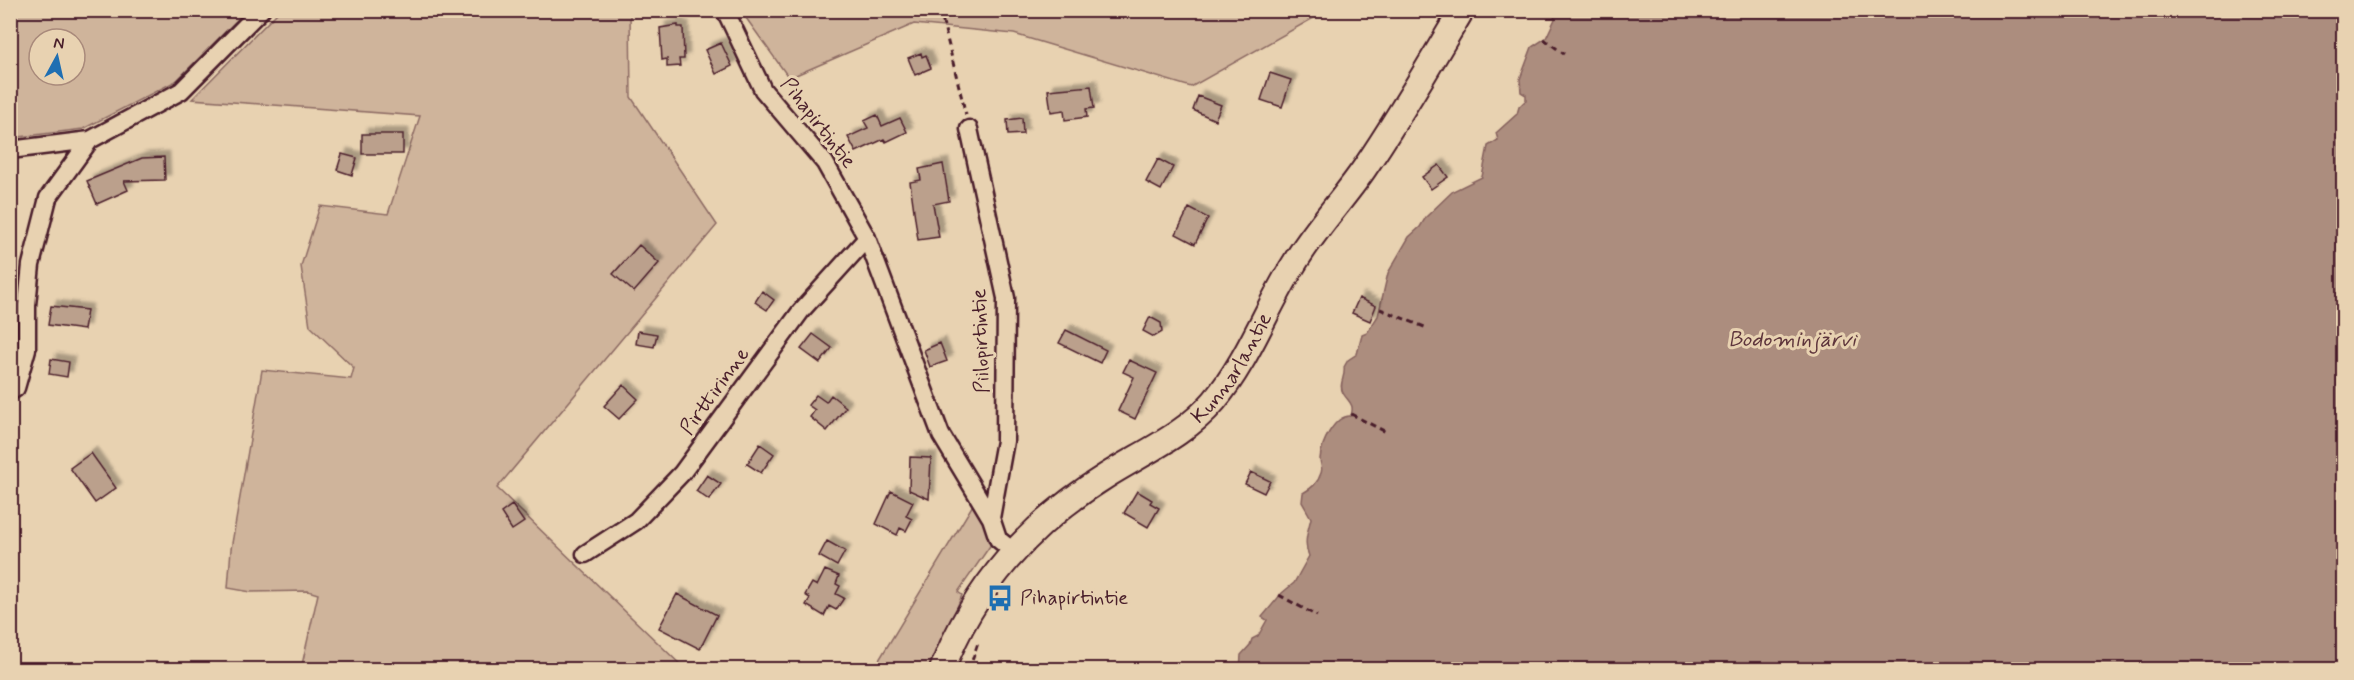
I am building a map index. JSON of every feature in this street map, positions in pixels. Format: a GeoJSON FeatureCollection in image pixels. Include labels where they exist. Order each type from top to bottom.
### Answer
{"type":"FeatureCollection","features":[{"type":"Feature","properties":{"kind":"main road","name":"Kunnarlantie"},"geometry":{"type":"LineString","coordinates":[[942,669],[969,612],[1014,552],[1049,517],[1078,494],[1173,437],[1213,403],[1230,381],[1294,264],[1363,170],[1462,10]]}},
{"type":"Feature","properties":{"kind":"street"},"geometry":{"type":"LineString","coordinates":[[10,150],[90,140],[181,91],[261,10]]}},
{"type":"Feature","properties":{"kind":"street","name":"Pihapirtintie"},"geometry":{"type":"LineString","coordinates":[[725,10],[762,90],[825,163],[867,238],[941,435],[991,518],[998,539],[1014,552]]}},
{"type":"Feature","properties":{"kind":"street","name":"Piilopirtintie"},"geometry":{"type":"LineString","coordinates":[[969,129],[1006,298],[1005,441],[991,518]]}},
{"type":"Feature","properties":{"kind":"street"},"geometry":{"type":"LineString","coordinates":[[10,392],[16,388],[27,349],[27,305],[31,265],[48,198],[90,140]]}},
{"type":"Feature","properties":{"kind":"street","name":"Pirttirinne"},"geometry":{"type":"LineString","coordinates":[[585,554],[636,521],[682,473],[801,311],[867,238]]}},
{"type":"Feature","properties":{"kind":"path"},"geometry":{"type":"LineString","coordinates":[[940,10],[969,129]]}},
{"type":"Feature","properties":{"kind":"path"},"geometry":{"type":"LineString","coordinates":[[1544,39],[1564,54]]}},
{"type":"Feature","properties":{"kind":"path"},"geometry":{"type":"LineString","coordinates":[[1380,309],[1427,328]]}},
{"type":"Feature","properties":{"kind":"path"},"geometry":{"type":"LineString","coordinates":[[1351,414],[1386,432]]}},
{"type":"Feature","properties":{"kind":"path"},"geometry":{"type":"LineString","coordinates":[[1280,595],[1317,616]]}},
{"type":"Feature","properties":{"kind":"shaded area"},"geometry":{"type":"Polygon","coordinates":[[[11,10],[246,11],[176,81],[83,129],[11,138],[11,10]]]}},
{"type":"Feature","properties":{"kind":"shaded area"},"geometry":{"type":"Polygon","coordinates":[[[279,11],[630,11],[631,97],[717,225],[497,488],[685,669],[301,669],[318,594],[308,591],[251,592],[228,588],[231,549],[262,370],[351,379],[354,368],[310,326],[301,266],[320,206],[388,214],[420,116],[192,99],[279,11]]]}},
{"type":"Feature","properties":{"kind":"shaded area"},"geometry":{"type":"Polygon","coordinates":[[[741,11],[1326,11],[1191,87],[1014,34],[914,24],[789,78],[741,11]]]}},
{"type":"Feature","properties":{"kind":"shaded area"},"geometry":{"type":"Polygon","coordinates":[[[974,503],[987,526],[992,543],[958,592],[962,595],[932,669],[873,670],[974,503]]]}},
{"type":"Feature","properties":{"kind":"water","name":"Bodominjärvi"},"geometry":{"type":"Polygon","coordinates":[[[1552,11],[2343,11],[2343,669],[1240,669],[1241,655],[1252,639],[1258,636],[1267,620],[1262,617],[1282,593],[1294,583],[1309,556],[1306,542],[1311,518],[1302,502],[1303,493],[1320,477],[1321,453],[1334,425],[1339,420],[1351,416],[1352,405],[1342,390],[1344,367],[1348,360],[1357,354],[1362,335],[1367,333],[1378,316],[1388,273],[1409,237],[1420,227],[1426,217],[1453,191],[1482,177],[1488,146],[1498,140],[1496,133],[1517,114],[1519,107],[1526,100],[1526,95],[1521,92],[1520,79],[1532,47],[1546,38],[1555,19],[1552,11]]]}},
{"type":"Feature","properties":{"kind":"building"},"geometry":{"type":"Polygon","coordinates":[[[678,25],[678,27],[683,27],[684,59],[679,59],[680,66],[667,67],[667,59],[662,60],[660,28],[678,25]]]}},
{"type":"Feature","properties":{"kind":"building"},"geometry":{"type":"Polygon","coordinates":[[[721,43],[732,66],[716,74],[705,50],[721,43]]]}},
{"type":"Feature","properties":{"kind":"building"},"geometry":{"type":"Polygon","coordinates":[[[921,53],[922,57],[926,55],[931,68],[915,75],[908,58],[921,53]]]}},
{"type":"Feature","properties":{"kind":"building"},"geometry":{"type":"Polygon","coordinates":[[[1270,73],[1291,80],[1282,107],[1261,100],[1270,73]]]}},
{"type":"Feature","properties":{"kind":"building"},"geometry":{"type":"Polygon","coordinates":[[[1091,86],[1094,108],[1086,109],[1087,117],[1065,120],[1064,110],[1051,112],[1048,90],[1091,86]]]}},
{"type":"Feature","properties":{"kind":"building"},"geometry":{"type":"Polygon","coordinates":[[[1198,96],[1221,105],[1215,120],[1193,110],[1198,96]]]}},
{"type":"Feature","properties":{"kind":"building"},"geometry":{"type":"Polygon","coordinates":[[[877,115],[882,126],[900,118],[907,132],[886,142],[884,139],[856,152],[848,137],[868,128],[864,121],[877,115]]]}},
{"type":"Feature","properties":{"kind":"building"},"geometry":{"type":"Polygon","coordinates":[[[1022,118],[1023,134],[1008,135],[1007,120],[1022,118]]]}},
{"type":"Feature","properties":{"kind":"building"},"geometry":{"type":"Polygon","coordinates":[[[362,134],[403,134],[403,154],[362,154],[362,134]]]}},
{"type":"Feature","properties":{"kind":"building"},"geometry":{"type":"Polygon","coordinates":[[[342,154],[357,158],[352,175],[337,170],[342,154]]]}},
{"type":"Feature","properties":{"kind":"building"},"geometry":{"type":"Polygon","coordinates":[[[164,157],[165,180],[124,181],[128,190],[97,204],[87,181],[142,158],[164,157]]]}},
{"type":"Feature","properties":{"kind":"building"},"geometry":{"type":"Polygon","coordinates":[[[1158,159],[1173,167],[1161,190],[1146,182],[1158,159]]]}},
{"type":"Feature","properties":{"kind":"building"},"geometry":{"type":"Polygon","coordinates":[[[943,164],[949,201],[933,204],[939,237],[918,240],[910,182],[921,180],[919,169],[943,164]]]}},
{"type":"Feature","properties":{"kind":"building"},"geometry":{"type":"Polygon","coordinates":[[[1439,165],[1448,177],[1431,189],[1422,177],[1439,165]]]}},
{"type":"Feature","properties":{"kind":"building"},"geometry":{"type":"Polygon","coordinates":[[[1189,208],[1208,218],[1195,244],[1176,234],[1189,208]]]}},
{"type":"Feature","properties":{"kind":"building"},"geometry":{"type":"Polygon","coordinates":[[[639,245],[659,263],[634,292],[613,274],[639,245]]]}},
{"type":"Feature","properties":{"kind":"building"},"geometry":{"type":"Polygon","coordinates":[[[762,291],[774,300],[767,310],[755,302],[762,291]]]}},
{"type":"Feature","properties":{"kind":"building"},"geometry":{"type":"Polygon","coordinates":[[[1359,298],[1376,306],[1370,321],[1352,313],[1359,298]]]}},
{"type":"Feature","properties":{"kind":"building"},"geometry":{"type":"Polygon","coordinates":[[[51,306],[87,310],[84,330],[48,325],[51,306]]]}},
{"type":"Feature","properties":{"kind":"building"},"geometry":{"type":"Polygon","coordinates":[[[1150,317],[1161,323],[1162,332],[1154,337],[1143,331],[1150,317]]]}},
{"type":"Feature","properties":{"kind":"building"},"geometry":{"type":"Polygon","coordinates":[[[1066,330],[1106,350],[1100,363],[1059,343],[1066,330]]]}},
{"type":"Feature","properties":{"kind":"building"},"geometry":{"type":"Polygon","coordinates":[[[638,331],[657,334],[654,347],[636,344],[638,331]]]}},
{"type":"Feature","properties":{"kind":"building"},"geometry":{"type":"Polygon","coordinates":[[[813,334],[832,348],[820,363],[801,349],[813,334]]]}},
{"type":"Feature","properties":{"kind":"building"},"geometry":{"type":"Polygon","coordinates":[[[940,343],[947,361],[930,367],[924,350],[940,343]]]}},
{"type":"Feature","properties":{"kind":"building"},"geometry":{"type":"Polygon","coordinates":[[[51,359],[69,362],[67,377],[49,374],[51,359]]]}},
{"type":"Feature","properties":{"kind":"building"},"geometry":{"type":"Polygon","coordinates":[[[1129,360],[1157,373],[1135,419],[1118,411],[1134,377],[1123,372],[1129,360]]]}},
{"type":"Feature","properties":{"kind":"building"},"geometry":{"type":"Polygon","coordinates":[[[623,385],[638,399],[619,419],[604,406],[623,385]]]}},
{"type":"Feature","properties":{"kind":"building"},"geometry":{"type":"Polygon","coordinates":[[[816,395],[826,402],[831,395],[846,407],[827,431],[810,417],[815,410],[808,405],[816,395]]]}},
{"type":"Feature","properties":{"kind":"building"},"geometry":{"type":"Polygon","coordinates":[[[760,444],[774,454],[761,473],[747,464],[760,444]]]}},
{"type":"Feature","properties":{"kind":"building"},"geometry":{"type":"Polygon","coordinates":[[[91,453],[116,488],[95,503],[70,468],[91,453]]]}},
{"type":"Feature","properties":{"kind":"building"},"geometry":{"type":"Polygon","coordinates":[[[910,457],[931,458],[929,499],[909,490],[910,457]]]}},
{"type":"Feature","properties":{"kind":"building"},"geometry":{"type":"Polygon","coordinates":[[[1251,472],[1270,481],[1264,493],[1245,484],[1251,472]]]}},
{"type":"Feature","properties":{"kind":"building"},"geometry":{"type":"Polygon","coordinates":[[[707,475],[721,484],[709,500],[696,491],[707,475]]]}},
{"type":"Feature","properties":{"kind":"building"},"geometry":{"type":"Polygon","coordinates":[[[891,491],[913,502],[906,516],[912,519],[906,531],[900,528],[897,535],[876,524],[891,491]]]}},
{"type":"Feature","properties":{"kind":"building"},"geometry":{"type":"Polygon","coordinates":[[[1137,491],[1152,500],[1150,503],[1159,508],[1148,527],[1124,513],[1137,491]]]}},
{"type":"Feature","properties":{"kind":"building"},"geometry":{"type":"Polygon","coordinates":[[[512,505],[524,522],[512,530],[501,513],[512,505]]]}},
{"type":"Feature","properties":{"kind":"building"},"geometry":{"type":"Polygon","coordinates":[[[827,541],[845,551],[837,566],[819,556],[827,541]]]}},
{"type":"Feature","properties":{"kind":"building"},"geometry":{"type":"Polygon","coordinates":[[[825,570],[839,576],[836,584],[840,586],[836,594],[844,598],[836,610],[829,606],[824,616],[806,605],[810,598],[805,595],[812,583],[817,586],[825,570]]]}},
{"type":"Feature","properties":{"kind":"building"},"geometry":{"type":"Polygon","coordinates":[[[677,594],[717,615],[700,649],[659,628],[677,594]]]}},
{"type":"Feature","properties":{"kind":"place","name":"Pihapirtintie"},"geometry":{"type":"Point","coordinates":[1000,598]}}]}
